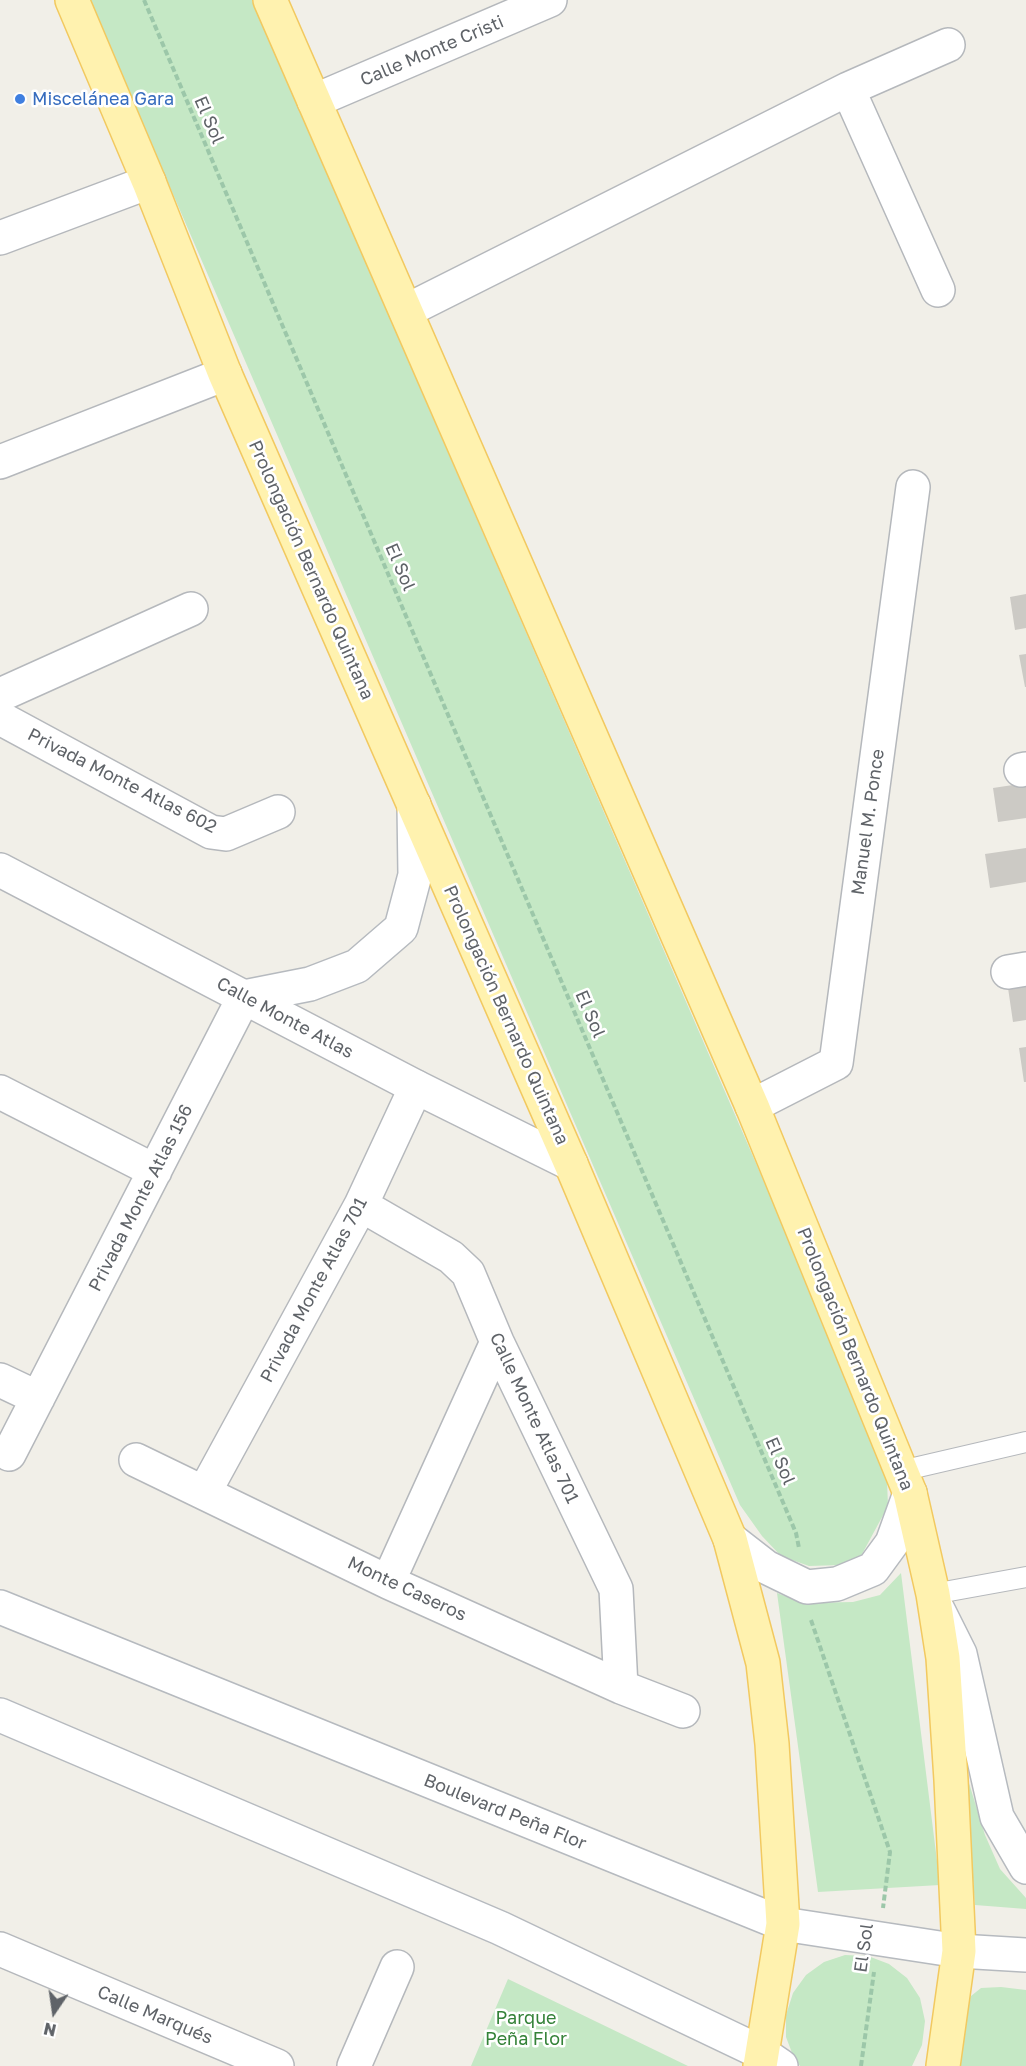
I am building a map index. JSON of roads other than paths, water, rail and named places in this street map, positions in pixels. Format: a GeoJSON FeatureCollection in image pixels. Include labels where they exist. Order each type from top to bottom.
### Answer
{"type":"FeatureCollection","features":[{"type":"Feature","properties":{"kind":"main road","name":"Prolongación Bernardo Quintana"},"geometry":{"type":"LineString","coordinates":[[72,0],[149,182],[225,374],[571,1164],[730,1539],[763,1663],[772,1744],[783,1924],[768,2062]]}},
{"type":"Feature","properties":{"kind":"main road","name":"Prolongación Bernardo Quintana"},"geometry":{"type":"LineString","coordinates":[[270,0],[752,1106],[906,1482],[934,1598],[944,1669],[959,1952],[942,2066]]}},
{"type":"Feature","properties":{"kind":"street","name":"Calle Monte Cristi"},"geometry":{"type":"LineString","coordinates":[[314,101],[550,0]]}},
{"type":"Feature","properties":{"kind":"street"},"geometry":{"type":"LineString","coordinates":[[406,311],[848,89],[948,45]]}},
{"type":"Feature","properties":{"kind":"street"},"geometry":{"type":"LineString","coordinates":[[848,89],[938,291]]}},
{"type":"Feature","properties":{"kind":"street"},"geometry":{"type":"LineString","coordinates":[[0,238],[149,182]]}},
{"type":"Feature","properties":{"kind":"street"},"geometry":{"type":"LineString","coordinates":[[0,462],[225,374]]}},
{"type":"Feature","properties":{"kind":"street","name":"Manuel M. Ponce"},"geometry":{"type":"LineString","coordinates":[[752,1106],[837,1063],[913,487]]}},
{"type":"Feature","properties":{"kind":"street"},"geometry":{"type":"LineString","coordinates":[[0,695],[191,609]]}},
{"type":"Feature","properties":{"kind":"street","name":"Privada Monte Atlas 602"},"geometry":{"type":"LineString","coordinates":[[0,718],[211,832],[226,834],[278,812]]}},
{"type":"Feature","properties":{"kind":"street"},"geometry":{"type":"LineString","coordinates":[[244,997],[310,984],[357,966],[401,928],[415,875],[414,805]]}},
{"type":"Feature","properties":{"kind":"street","name":"Calle Monte Atlas"},"geometry":{"type":"LineString","coordinates":[[0,870],[416,1087],[571,1164]]}},
{"type":"Feature","properties":{"kind":"street","name":"Privada Monte Atlas 156"},"geometry":{"type":"LineString","coordinates":[[9,1454],[244,997]]}},
{"type":"Feature","properties":{"kind":"street","name":"Privada Monte Atlas 701"},"geometry":{"type":"LineString","coordinates":[[205,1491],[361,1205],[416,1087]]}},
{"type":"Feature","properties":{"kind":"street"},"geometry":{"type":"LineString","coordinates":[[0,1092],[155,1171]]}},
{"type":"Feature","properties":{"kind":"street","name":"Calle Monte Atlas 701"},"geometry":{"type":"LineString","coordinates":[[361,1205],[451,1257],[468,1273],[497,1342],[616,1589],[621,1687]]}},
{"type":"Feature","properties":{"kind":"street"},"geometry":{"type":"LineString","coordinates":[[388,1582],[497,1342]]}},
{"type":"Feature","properties":{"kind":"street"},"geometry":{"type":"LineString","coordinates":[[0,1380],[38,1398]]}},
{"type":"Feature","properties":{"kind":"street","name":"Monte Caseros"},"geometry":{"type":"LineString","coordinates":[[136,1460],[205,1491],[388,1582],[621,1687],[683,1711]]}},
{"type":"Feature","properties":{"kind":"street"},"geometry":{"type":"LineString","coordinates":[[730,1539],[766,1567],[807,1587],[837,1584],[873,1569],[892,1543],[906,1482]]}},
{"type":"Feature","properties":{"kind":"street"},"geometry":{"type":"LineString","coordinates":[[934,1598],[960,1654],[997,1817],[1026,1867]]}},
{"type":"Feature","properties":{"kind":"street","name":"Boulevard Peña Flor"},"geometry":{"type":"LineString","coordinates":[[0,1607],[783,1924],[959,1952],[1026,1955]]}},
{"type":"Feature","properties":{"kind":"street"},"geometry":{"type":"LineString","coordinates":[[0,1715],[500,1928],[768,2062]]}},
{"type":"Feature","properties":{"kind":"street","name":"Calle Marqués"},"geometry":{"type":"LineString","coordinates":[[0,1949],[277,2066]]}},
{"type":"Feature","properties":{"kind":"street"},"geometry":{"type":"LineString","coordinates":[[354,2066],[397,1966]]}},
{"type":"Feature","properties":{"kind":"lane"},"geometry":{"type":"LineString","coordinates":[[906,1482],[1026,1442]]}},
{"type":"Feature","properties":{"kind":"lane"},"geometry":{"type":"LineString","coordinates":[[934,1598],[1026,1577]]}},
{"type":"Feature","properties":{"kind":"place","name":"Miscelánea Gara"},"geometry":{"type":"Point","coordinates":[20,99]}},
{"type":"Feature","properties":{"kind":"park label","name":"Parque Peña Flor"},"geometry":{"type":"Point","coordinates":[526,2028]}}]}
